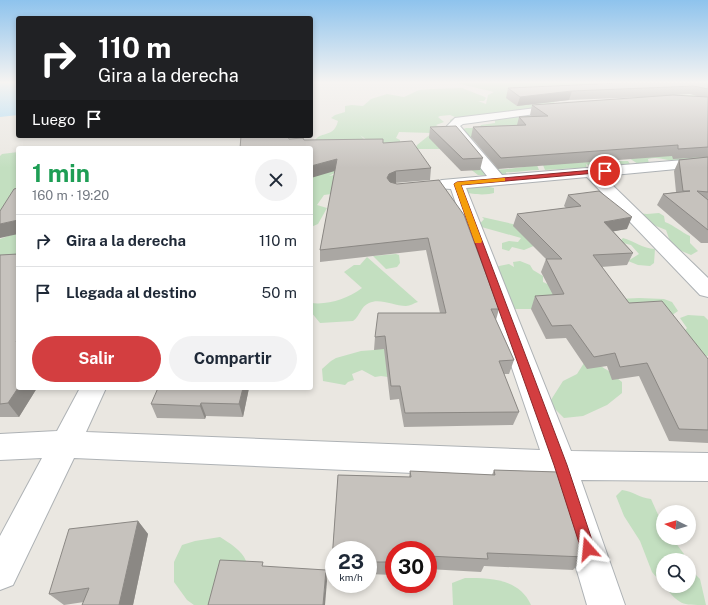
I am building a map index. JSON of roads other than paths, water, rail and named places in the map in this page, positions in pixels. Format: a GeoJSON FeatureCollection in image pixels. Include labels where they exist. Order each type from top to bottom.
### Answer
{"type":"FeatureCollection","features":[{"type":"Feature","properties":{"kind":"street"},"geometry":{"type":"LineString","coordinates":[[498,180],[453,126],[459,122],[471,119],[521,111]]}},
{"type":"Feature","properties":{"kind":"street"},"geometry":{"type":"LineString","coordinates":[[427,187],[708,162]]}},
{"type":"Feature","properties":{"kind":"street"},"geometry":{"type":"LineString","coordinates":[[590,172],[708,290]]}},
{"type":"Feature","properties":{"kind":"street"},"geometry":{"type":"LineString","coordinates":[[457,184],[561,465],[606,605]]}},
{"type":"Feature","properties":{"kind":"street"},"geometry":{"type":"LineString","coordinates":[[0,572],[92,390]]}},
{"type":"Feature","properties":{"kind":"street"},"geometry":{"type":"LineString","coordinates":[[0,447],[66,444],[561,465],[708,467]]}},
{"type":"Feature","properties":{"kind":"water"},"geometry":{"type":"Polygon","coordinates":[[[0,111],[16,111],[16,115],[0,117],[0,111]]]}}]}
